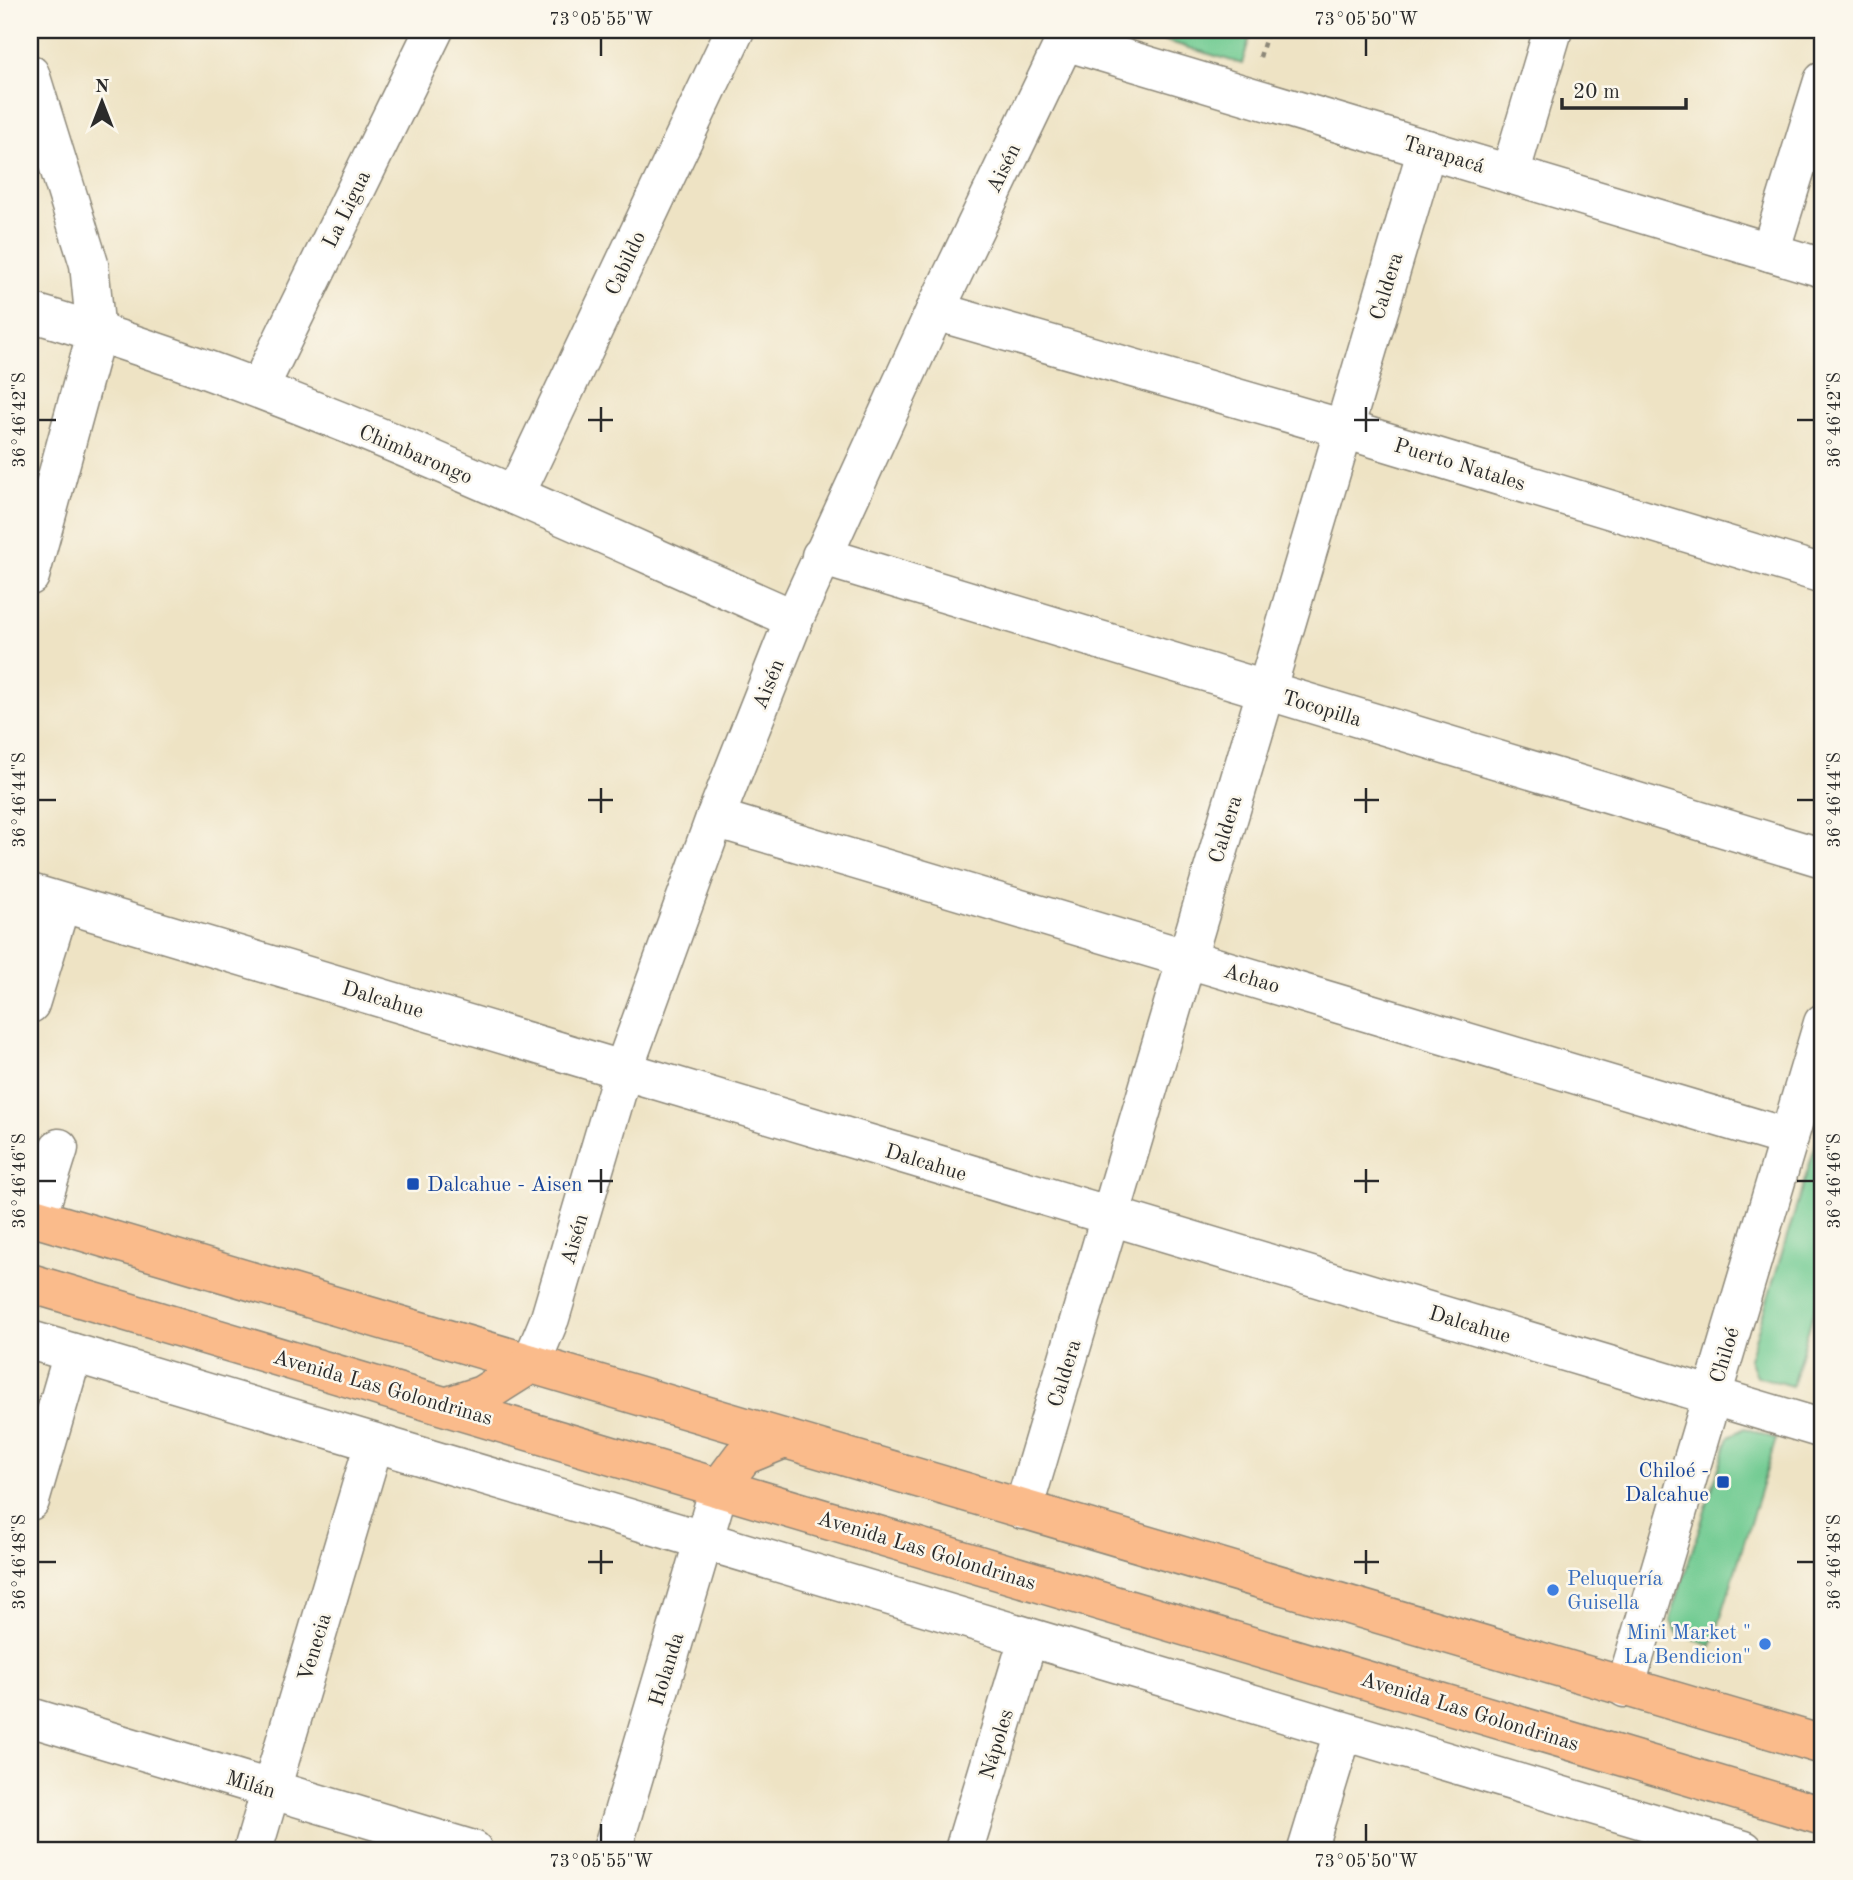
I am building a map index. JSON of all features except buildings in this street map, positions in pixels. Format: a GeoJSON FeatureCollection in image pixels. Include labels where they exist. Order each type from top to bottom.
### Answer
{"type":"FeatureCollection","features":[{"type":"Feature","properties":{"kind":"main road"},"geometry":{"type":"LineString","coordinates":[[33,1217],[1823,1745]]}},
{"type":"Feature","properties":{"kind":"main road","name":"Avenida Las Golondrinas"},"geometry":{"type":"LineString","coordinates":[[30,1283],[1823,1816]]}},
{"type":"Feature","properties":{"kind":"main road"},"geometry":{"type":"LineString","coordinates":[[448,1406],[482,1395],[531,1364]]}},
{"type":"Feature","properties":{"kind":"main road"},"geometry":{"type":"LineString","coordinates":[[719,1488],[743,1456],[784,1438]]}},
{"type":"Feature","properties":{"kind":"street","name":"La Ligua"},"geometry":{"type":"LineString","coordinates":[[259,388],[434,30]]}},
{"type":"Feature","properties":{"kind":"street","name":"Cabildo"},"geometry":{"type":"LineString","coordinates":[[514,495],[735,30]]}},
{"type":"Feature","properties":{"kind":"street"},"geometry":{"type":"LineString","coordinates":[[1510,174],[1553,30]]}},
{"type":"Feature","properties":{"kind":"street","name":"Tarapacá"},"geometry":{"type":"LineString","coordinates":[[1068,35],[1427,149],[1823,268]]}},
{"type":"Feature","properties":{"kind":"street","name":"Aisén"},"geometry":{"type":"LineString","coordinates":[[531,1364],[550,1318],[623,1071],[715,818],[794,620],[935,311],[1068,35]]}},
{"type":"Feature","properties":{"kind":"street"},"geometry":{"type":"LineString","coordinates":[[30,74],[89,264],[96,334],[30,576]]}},
{"type":"Feature","properties":{"kind":"street"},"geometry":{"type":"LineString","coordinates":[[1770,252],[1823,81]]}},
{"type":"Feature","properties":{"kind":"street","name":"Caldera"},"geometry":{"type":"LineString","coordinates":[[1023,1510],[1427,149]]}},
{"type":"Feature","properties":{"kind":"street","name":"Puerto Natales"},"geometry":{"type":"LineString","coordinates":[[935,311],[1344,429],[1823,574]]}},
{"type":"Feature","properties":{"kind":"street","name":"Chimbarongo"},"geometry":{"type":"LineString","coordinates":[[30,312],[259,388],[514,495],[794,620]]}},
{"type":"Feature","properties":{"kind":"street","name":"Tocopilla"},"geometry":{"type":"LineString","coordinates":[[821,556],[1823,858]]}},
{"type":"Feature","properties":{"kind":"street","name":"Achao"},"geometry":{"type":"LineString","coordinates":[[715,818],[1789,1138]]}},
{"type":"Feature","properties":{"kind":"street"},"geometry":{"type":"LineString","coordinates":[[30,1004],[45,898]]}},
{"type":"Feature","properties":{"kind":"street","name":"Dalcahue"},"geometry":{"type":"LineString","coordinates":[[45,898],[1823,1429]]}},
{"type":"Feature","properties":{"kind":"street","name":"Chiloé"},"geometry":{"type":"LineString","coordinates":[[1625,1688],[1823,1023]]}},
{"type":"Feature","properties":{"kind":"street"},"geometry":{"type":"LineString","coordinates":[[33,1217],[59,1148]]}},
{"type":"Feature","properties":{"kind":"street"},"geometry":{"type":"LineString","coordinates":[[30,1340],[1343,1732],[1646,1836],[1744,1850]]}},
{"type":"Feature","properties":{"kind":"street"},"geometry":{"type":"LineString","coordinates":[[30,1501],[74,1353]]}},
{"type":"Feature","properties":{"kind":"street","name":"Venecia"},"geometry":{"type":"LineString","coordinates":[[253,1850],[374,1443]]}},
{"type":"Feature","properties":{"kind":"street","name":"Holanda"},"geometry":{"type":"LineString","coordinates":[[612,1850],[719,1488]]}},
{"type":"Feature","properties":{"kind":"street","name":"Nápoles"},"geometry":{"type":"LineString","coordinates":[[964,1850],[1028,1639]]}},
{"type":"Feature","properties":{"kind":"street","name":"Milán"},"geometry":{"type":"LineString","coordinates":[[30,1717],[473,1850]]}},
{"type":"Feature","properties":{"kind":"street"},"geometry":{"type":"LineString","coordinates":[[1307,1850],[1343,1732]]}},
{"type":"Feature","properties":{"kind":"green space"},"geometry":{"type":"Polygon","coordinates":[[[1130,30],[1252,30],[1242,64],[1130,30]]]}},
{"type":"Feature","properties":{"kind":"green space"},"geometry":{"type":"Polygon","coordinates":[[[1823,1121],[1823,1279],[1792,1386],[1756,1376],[1749,1359],[1823,1121]]]}},
{"type":"Feature","properties":{"kind":"green space"},"geometry":{"type":"Polygon","coordinates":[[[1745,1428],[1776,1439],[1712,1646],[1678,1634],[1670,1620],[1729,1436],[1745,1428]]]}},
{"type":"Feature","properties":{"kind":"place","name":"Dalcahue - Aisen"},"geometry":{"type":"Point","coordinates":[413,1184]}},
{"type":"Feature","properties":{"kind":"place","name":"Chiloé - Dalcahue"},"geometry":{"type":"Point","coordinates":[1723,1482]}},
{"type":"Feature","properties":{"kind":"place","name":"Peluquería Guisella"},"geometry":{"type":"Point","coordinates":[1553,1590]}},
{"type":"Feature","properties":{"kind":"place","name":"Mini Market \" La Bendicion\""},"geometry":{"type":"Point","coordinates":[1765,1644]}}]}
